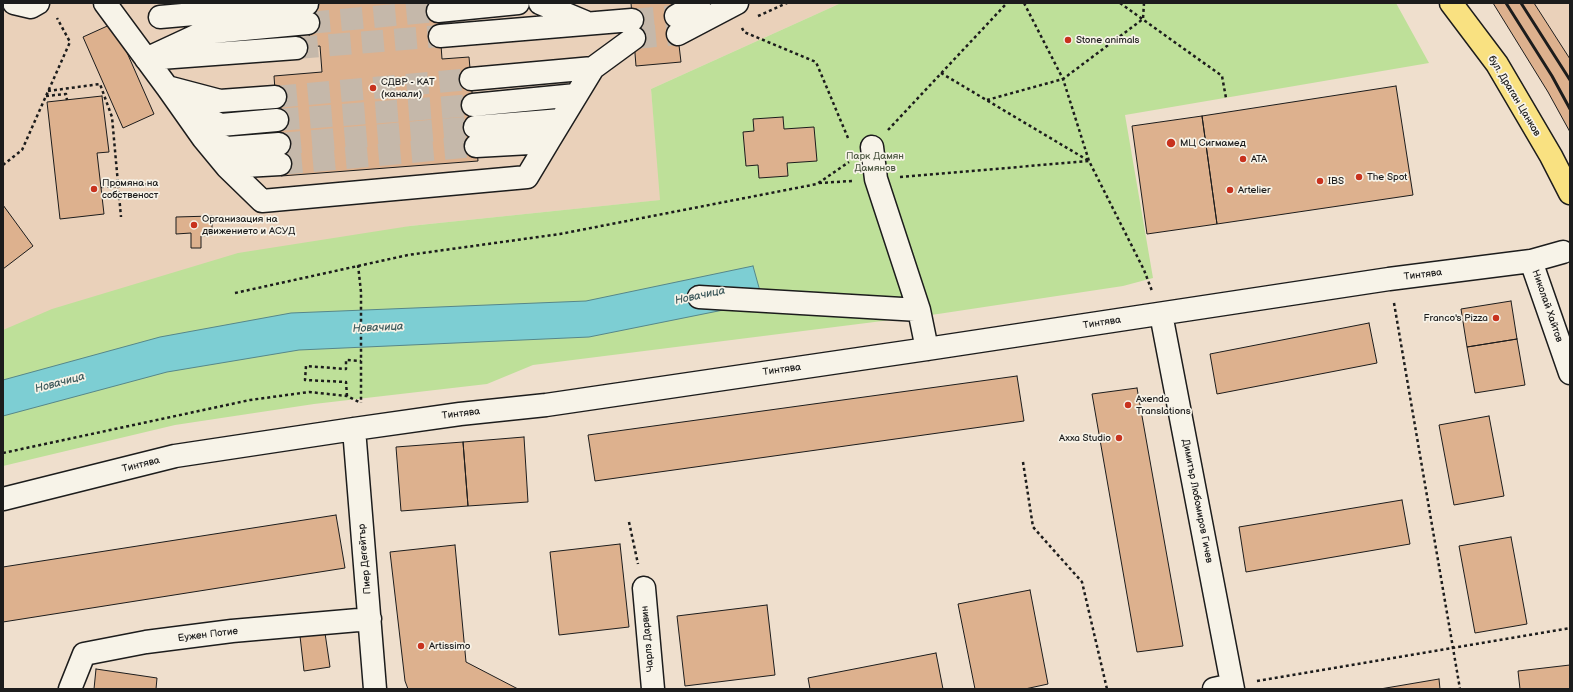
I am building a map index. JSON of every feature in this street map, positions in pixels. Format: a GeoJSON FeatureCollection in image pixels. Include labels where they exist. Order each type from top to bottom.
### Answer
{"type":"FeatureCollection","features":[{"type":"Feature","properties":{"kind":"main road","name":"бул. Драган Цанков"},"geometry":{"type":"LineString","coordinates":[[1453,5],[1497,64],[1551,156],[1570,193]]}},
{"type":"Feature","properties":{"kind":"street"},"geometry":{"type":"LineString","coordinates":[[14,3],[32,7],[38,3]]}},
{"type":"Feature","properties":{"kind":"street"},"geometry":{"type":"LineString","coordinates":[[105,3],[226,167],[262,202],[527,177],[593,68],[633,29],[588,23],[440,36]]}},
{"type":"Feature","properties":{"kind":"street"},"geometry":{"type":"LineString","coordinates":[[438,11],[518,3]]}},
{"type":"Feature","properties":{"kind":"street"},"geometry":{"type":"LineString","coordinates":[[540,3],[588,23]]}},
{"type":"Feature","properties":{"kind":"street"},"geometry":{"type":"LineString","coordinates":[[699,3],[677,25],[735,4]]}},
{"type":"Feature","properties":{"kind":"street"},"geometry":{"type":"LineString","coordinates":[[146,59],[202,33],[308,14],[160,17]]}},
{"type":"Feature","properties":{"kind":"street"},"geometry":{"type":"LineString","coordinates":[[146,59],[296,48]]}},
{"type":"Feature","properties":{"kind":"street"},"geometry":{"type":"LineString","coordinates":[[471,79],[593,68]]}},
{"type":"Feature","properties":{"kind":"street"},"geometry":{"type":"LineString","coordinates":[[167,87],[220,101],[275,97]]}},
{"type":"Feature","properties":{"kind":"street"},"geometry":{"type":"LineString","coordinates":[[167,87],[197,114],[221,125],[277,120]]}},
{"type":"Feature","properties":{"kind":"street"},"geometry":{"type":"LineString","coordinates":[[473,105],[576,95]]}},
{"type":"Feature","properties":{"kind":"street"},"geometry":{"type":"LineString","coordinates":[[548,142],[476,136],[561,120]]}},
{"type":"Feature","properties":{"kind":"street"},"geometry":{"type":"LineString","coordinates":[[204,138],[227,148],[280,154],[226,167]]}},
{"type":"Feature","properties":{"kind":"street"},"geometry":{"type":"LineString","coordinates":[[864,152],[876,179],[919,310],[927,349]]}},
{"type":"Feature","properties":{"kind":"street","name":"Тинтява"},"geometry":{"type":"LineString","coordinates":[[3,499],[175,456],[354,429],[546,404],[927,349],[1389,279],[1531,261],[1563,252]]}},
{"type":"Feature","properties":{"kind":"street","name":"Николай Хайтов"},"geometry":{"type":"LineString","coordinates":[[1531,261],[1570,373]]}},
{"type":"Feature","properties":{"kind":"street"},"geometry":{"type":"LineString","coordinates":[[699,297],[919,310]]}},
{"type":"Feature","properties":{"kind":"street","name":"Димитър Любомиров Гичев"},"geometry":{"type":"LineString","coordinates":[[1161,314],[1226,688]]}},
{"type":"Feature","properties":{"kind":"street","name":"Пиер Дегейтър"},"geometry":{"type":"LineString","coordinates":[[354,429],[376,689]]}},
{"type":"Feature","properties":{"kind":"street","name":"Чарлз Дарвин"},"geometry":{"type":"LineString","coordinates":[[644,588],[652,689]]}},
{"type":"Feature","properties":{"kind":"street","name":"Еужен Потие"},"geometry":{"type":"LineString","coordinates":[[70,689],[84,654],[146,642],[232,631],[370,619]]}},
{"type":"Feature","properties":{"kind":"path"},"geometry":{"type":"LineString","coordinates":[[817,184],[864,152],[941,74],[1007,3]]}},
{"type":"Feature","properties":{"kind":"path"},"geometry":{"type":"LineString","coordinates":[[1024,3],[1063,79],[1089,161],[1149,281]]}},
{"type":"Feature","properties":{"kind":"path"},"geometry":{"type":"LineString","coordinates":[[1120,3],[1222,76],[1226,98]]}},
{"type":"Feature","properties":{"kind":"path"},"geometry":{"type":"LineString","coordinates":[[986,100],[1063,79],[1143,19],[1144,3]]}},
{"type":"Feature","properties":{"kind":"path"},"geometry":{"type":"LineString","coordinates":[[735,4],[744,32],[816,62],[864,152]]}},
{"type":"Feature","properties":{"kind":"path"},"geometry":{"type":"LineString","coordinates":[[3,165],[22,150],[70,42],[56,16]]}},
{"type":"Feature","properties":{"kind":"path"},"geometry":{"type":"LineString","coordinates":[[941,74],[1089,161]]}},
{"type":"Feature","properties":{"kind":"path"},"geometry":{"type":"LineString","coordinates":[[48,90],[100,84],[112,117],[121,217]]}},
{"type":"Feature","properties":{"kind":"path"},"geometry":{"type":"LineString","coordinates":[[46,96],[66,94],[66,100]]}},
{"type":"Feature","properties":{"kind":"path"},"geometry":{"type":"LineString","coordinates":[[235,293],[408,254],[560,234],[817,184],[1089,161]]}},
{"type":"Feature","properties":{"kind":"path"},"geometry":{"type":"LineString","coordinates":[[101,187],[157,184]]}},
{"type":"Feature","properties":{"kind":"path"},"geometry":{"type":"LineString","coordinates":[[3,453],[250,400],[309,392],[347,396],[361,403],[361,292],[358,266]]}},
{"type":"Feature","properties":{"kind":"path"},"geometry":{"type":"LineString","coordinates":[[1396,317],[1460,689]]}},
{"type":"Feature","properties":{"kind":"path"},"geometry":{"type":"LineString","coordinates":[[347,396],[346,382],[305,380],[306,366],[346,369],[346,360],[361,361]]}},
{"type":"Feature","properties":{"kind":"path"},"geometry":{"type":"LineString","coordinates":[[1023,462],[1033,527],[1082,582],[1106,689]]}},
{"type":"Feature","properties":{"kind":"path"},"geometry":{"type":"LineString","coordinates":[[629,522],[638,562]]}},
{"type":"Feature","properties":{"kind":"path"},"geometry":{"type":"LineString","coordinates":[[1226,688],[1570,628]]}},
{"type":"Feature","properties":{"kind":"shaded area"},"geometry":{"type":"Polygon","coordinates":[[[3,3],[841,3],[651,89],[661,200],[410,226],[3,330],[3,3]]]}},
{"type":"Feature","properties":{"kind":"shaded area"},"geometry":{"type":"Polygon","coordinates":[[[1534,3],[1570,3],[1570,59],[1534,3]]]}},
{"type":"Feature","properties":{"kind":"green space","name":"Парк Дамян Дамянов"},"geometry":{"type":"Polygon","coordinates":[[[841,3],[1396,3],[1429,63],[1125,115],[1153,278],[1123,286],[938,314],[533,365],[487,384],[314,404],[175,425],[3,466],[3,330],[52,309],[238,253],[410,226],[660,200],[651,89],[841,3]]]}},
{"type":"Feature","properties":{"kind":"water","name":"Новачица"},"geometry":{"type":"Polygon","coordinates":[[[753,266],[763,302],[589,337],[299,350],[167,372],[3,416],[3,380],[160,337],[291,313],[586,301],[753,266]]]}},
{"type":"Feature","properties":{"kind":"building","name":"СДВР - КАТ (канали)"},"geometry":{"type":"Polygon","coordinates":[[[307,3],[438,3],[442,59],[469,57],[478,161],[281,176],[274,76],[322,72],[320,46],[310,47],[307,3]]]}},
{"type":"Feature","properties":{"kind":"building"},"geometry":{"type":"Polygon","coordinates":[[[631,3],[674,3],[681,62],[636,66],[631,3]]]}},
{"type":"Feature","properties":{"kind":"building"},"geometry":{"type":"Polygon","coordinates":[[[1493,3],[1534,3],[1570,59],[1570,132],[1548,92],[1493,3]]]}},
{"type":"Feature","properties":{"kind":"building"},"geometry":{"type":"Polygon","coordinates":[[[114,23],[154,114],[123,128],[83,37],[114,23]]]}},
{"type":"Feature","properties":{"kind":"building"},"geometry":{"type":"Polygon","coordinates":[[[1396,86],[1413,195],[1217,224],[1202,116],[1396,86]]]}},
{"type":"Feature","properties":{"kind":"building"},"geometry":{"type":"Polygon","coordinates":[[[102,96],[109,152],[97,153],[104,214],[60,219],[47,102],[102,96]]]}},
{"type":"Feature","properties":{"kind":"building"},"geometry":{"type":"Polygon","coordinates":[[[1202,116],[1217,224],[1147,234],[1132,126],[1202,116]]]}},
{"type":"Feature","properties":{"kind":"building"},"geometry":{"type":"Polygon","coordinates":[[[783,117],[784,129],[814,127],[817,161],[787,163],[788,176],[759,178],[758,165],[746,166],[743,132],[754,131],[753,119],[783,117]]]}},
{"type":"Feature","properties":{"kind":"building"},"geometry":{"type":"Polygon","coordinates":[[[3,205],[33,246],[3,269],[3,205]]]}},
{"type":"Feature","properties":{"kind":"building","name":"Организация на движението и АСУД"},"geometry":{"type":"Polygon","coordinates":[[[212,216],[212,235],[201,236],[201,248],[191,248],[191,233],[176,234],[176,217],[212,216]]]}},
{"type":"Feature","properties":{"kind":"building"},"geometry":{"type":"Polygon","coordinates":[[[1511,301],[1517,339],[1467,347],[1461,309],[1511,301]]]}},
{"type":"Feature","properties":{"kind":"building"},"geometry":{"type":"Polygon","coordinates":[[[1369,323],[1377,363],[1217,394],[1210,354],[1369,323]]]}},
{"type":"Feature","properties":{"kind":"building"},"geometry":{"type":"Polygon","coordinates":[[[1517,339],[1525,385],[1475,393],[1467,347],[1517,339]]]}},
{"type":"Feature","properties":{"kind":"building"},"geometry":{"type":"Polygon","coordinates":[[[1017,376],[1024,421],[595,481],[588,435],[1017,376]]]}},
{"type":"Feature","properties":{"kind":"building"},"geometry":{"type":"Polygon","coordinates":[[[1137,388],[1183,646],[1137,652],[1092,394],[1137,388]]]}},
{"type":"Feature","properties":{"kind":"building"},"geometry":{"type":"Polygon","coordinates":[[[1489,416],[1504,496],[1454,505],[1439,425],[1489,416]]]}},
{"type":"Feature","properties":{"kind":"building"},"geometry":{"type":"Polygon","coordinates":[[[524,437],[528,502],[468,506],[463,442],[524,437]]]}},
{"type":"Feature","properties":{"kind":"building"},"geometry":{"type":"Polygon","coordinates":[[[463,442],[468,506],[401,511],[396,447],[463,442]]]}},
{"type":"Feature","properties":{"kind":"building"},"geometry":{"type":"Polygon","coordinates":[[[1402,500],[1410,544],[1246,572],[1239,527],[1402,500]]]}},
{"type":"Feature","properties":{"kind":"building"},"geometry":{"type":"Polygon","coordinates":[[[336,515],[345,568],[3,622],[3,567],[336,515]]]}},
{"type":"Feature","properties":{"kind":"building"},"geometry":{"type":"Polygon","coordinates":[[[1511,537],[1527,624],[1475,633],[1459,546],[1511,537]]]}},
{"type":"Feature","properties":{"kind":"building"},"geometry":{"type":"Polygon","coordinates":[[[620,544],[629,627],[559,635],[550,552],[620,544]]]}},
{"type":"Feature","properties":{"kind":"building"},"geometry":{"type":"Polygon","coordinates":[[[455,545],[466,662],[518,689],[408,689],[405,681],[390,552],[455,545]]]}},
{"type":"Feature","properties":{"kind":"building"},"geometry":{"type":"Polygon","coordinates":[[[1030,590],[1048,684],[1025,689],[975,689],[958,604],[1030,590]]]}},
{"type":"Feature","properties":{"kind":"building"},"geometry":{"type":"Polygon","coordinates":[[[767,605],[775,675],[685,686],[677,616],[767,605]]]}},
{"type":"Feature","properties":{"kind":"building"},"geometry":{"type":"Polygon","coordinates":[[[325,633],[330,667],[304,671],[300,636],[325,633]]]}},
{"type":"Feature","properties":{"kind":"building"},"geometry":{"type":"Polygon","coordinates":[[[936,653],[943,689],[810,689],[808,678],[936,653]]]}},
{"type":"Feature","properties":{"kind":"building"},"geometry":{"type":"Polygon","coordinates":[[[1570,665],[1570,689],[1520,689],[1518,671],[1570,665]]]}},
{"type":"Feature","properties":{"kind":"building"},"geometry":{"type":"Polygon","coordinates":[[[96,669],[157,678],[156,689],[94,689],[96,669]]]}},
{"type":"Feature","properties":{"kind":"building"},"geometry":{"type":"Polygon","coordinates":[[[1439,679],[1440,689],[1380,689],[1439,679]]]}},
{"type":"Feature","properties":{"kind":"tunnel"},"geometry":{"type":"LineString","coordinates":[[308,23],[438,11]]}},
{"type":"Feature","properties":{"kind":"tunnel"},"geometry":{"type":"LineString","coordinates":[[632,20],[676,16]]}},
{"type":"Feature","properties":{"kind":"tunnel"},"geometry":{"type":"LineString","coordinates":[[634,38],[678,34]]}},
{"type":"Feature","properties":{"kind":"tunnel"},"geometry":{"type":"LineString","coordinates":[[296,48],[440,36]]}},
{"type":"Feature","properties":{"kind":"tunnel"},"geometry":{"type":"LineString","coordinates":[[275,97],[471,79]]}},
{"type":"Feature","properties":{"kind":"tunnel"},"geometry":{"type":"LineString","coordinates":[[277,120],[473,105]]}},
{"type":"Feature","properties":{"kind":"tunnel"},"geometry":{"type":"LineString","coordinates":[[279,144],[475,127]]}},
{"type":"Feature","properties":{"kind":"tunnel"},"geometry":{"type":"LineString","coordinates":[[280,164],[476,146]]}},
{"type":"Feature","properties":{"kind":"railway"},"geometry":{"type":"LineString","coordinates":[[1506,3],[1552,76],[1570,109]]}},
{"type":"Feature","properties":{"kind":"railway"},"geometry":{"type":"LineString","coordinates":[[1521,3],[1570,80]]}},
{"type":"Feature","properties":{"kind":"place","name":"Stone animals"},"geometry":{"type":"Point","coordinates":[1068,40]}},
{"type":"Feature","properties":{"kind":"place","name":"СДВР - КАТ (канали)"},"geometry":{"type":"Point","coordinates":[373,88]}},
{"type":"Feature","properties":{"kind":"place","name":"МЦ Сигмамед"},"geometry":{"type":"Point","coordinates":[1171,143]}},
{"type":"Feature","properties":{"kind":"place","name":"ATA"},"geometry":{"type":"Point","coordinates":[1243,159]}},
{"type":"Feature","properties":{"kind":"place","name":"The Spot"},"geometry":{"type":"Point","coordinates":[1359,177]}},
{"type":"Feature","properties":{"kind":"place","name":"IBS"},"geometry":{"type":"Point","coordinates":[1320,181]}},
{"type":"Feature","properties":{"kind":"place","name":"Промяна на собственост"},"geometry":{"type":"Point","coordinates":[94,189]}},
{"type":"Feature","properties":{"kind":"place","name":"Artelier"},"geometry":{"type":"Point","coordinates":[1230,190]}},
{"type":"Feature","properties":{"kind":"place","name":"Организация на движението и АСУД"},"geometry":{"type":"Point","coordinates":[194,225]}},
{"type":"Feature","properties":{"kind":"place","name":"Franco's Pizza"},"geometry":{"type":"Point","coordinates":[1496,318]}},
{"type":"Feature","properties":{"kind":"place","name":"Axenda Translations"},"geometry":{"type":"Point","coordinates":[1128,405]}},
{"type":"Feature","properties":{"kind":"place","name":"Axxa Studio"},"geometry":{"type":"Point","coordinates":[1119,438]}},
{"type":"Feature","properties":{"kind":"place","name":"Artissimo"},"geometry":{"type":"Point","coordinates":[421,646]}}]}
